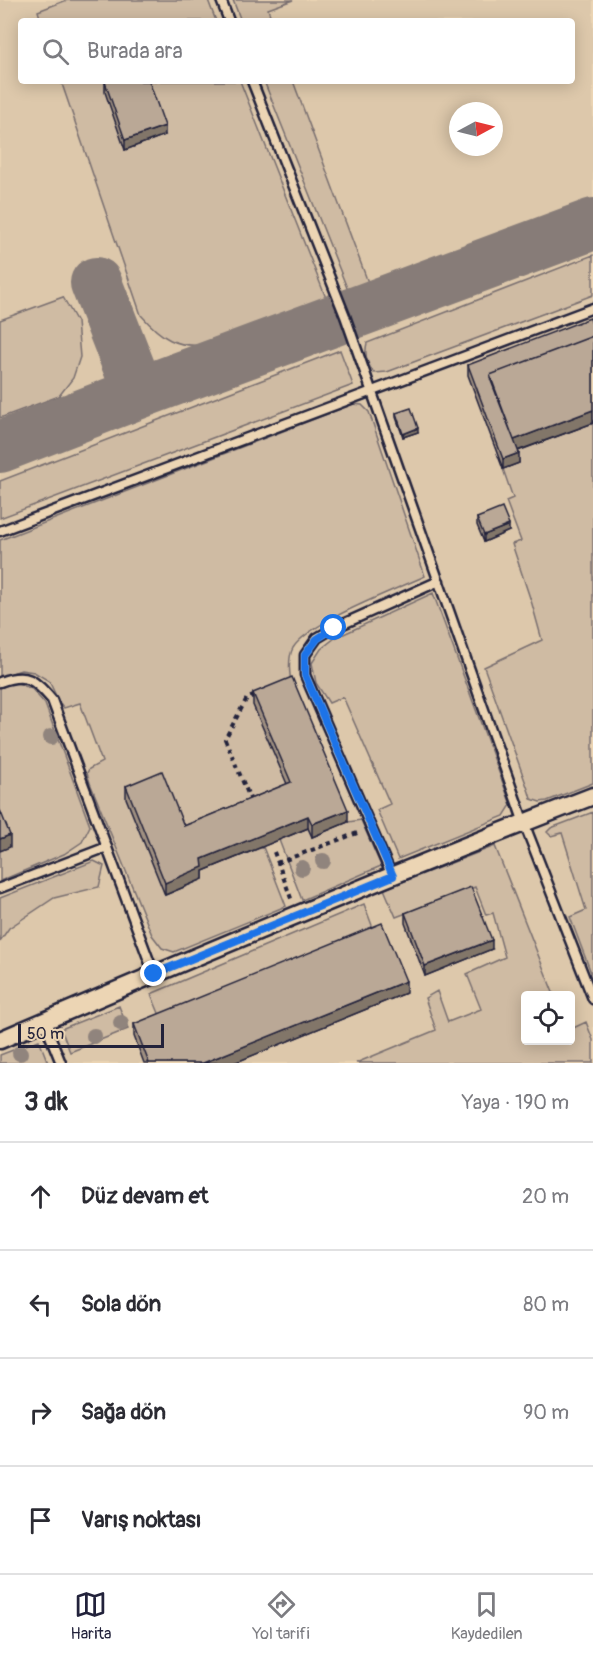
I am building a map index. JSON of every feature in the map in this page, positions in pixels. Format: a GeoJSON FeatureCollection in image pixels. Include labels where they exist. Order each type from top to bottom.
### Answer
{"type":"FeatureCollection","features":[{"type":"Feature","properties":{"kind":"street"},"geometry":{"type":"LineString","coordinates":[[0,1040],[297,915],[593,796]]}},
{"type":"Feature","properties":{"kind":"lane"},"geometry":{"type":"LineString","coordinates":[[221,0],[228,18]]}},
{"type":"Feature","properties":{"kind":"lane"},"geometry":{"type":"LineString","coordinates":[[253,84],[345,316],[524,823],[593,999]]}},
{"type":"Feature","properties":{"kind":"lane"},"geometry":{"type":"LineString","coordinates":[[0,531],[593,308]]}},
{"type":"Feature","properties":{"kind":"lane"},"geometry":{"type":"LineString","coordinates":[[393,876],[305,675],[305,655],[317,639],[334,628],[439,581]]}},
{"type":"Feature","properties":{"kind":"lane"},"geometry":{"type":"LineString","coordinates":[[0,682],[23,678],[37,682],[52,700],[154,974]]}},
{"type":"Feature","properties":{"kind":"lane"},"geometry":{"type":"LineString","coordinates":[[0,888],[107,847]]}},
{"type":"Feature","properties":{"kind":"lane"},"geometry":{"type":"LineString","coordinates":[[44,1021],[61,1063]]}},
{"type":"Feature","properties":{"kind":"path"},"geometry":{"type":"LineString","coordinates":[[255,809],[225,739],[247,698],[266,691]]}},
{"type":"Feature","properties":{"kind":"path"},"geometry":{"type":"LineString","coordinates":[[278,863],[372,827]]}},
{"type":"Feature","properties":{"kind":"path"},"geometry":{"type":"LineString","coordinates":[[274,852],[297,915]]}},
{"type":"Feature","properties":{"kind":"shaded area"},"geometry":{"type":"Polygon","coordinates":[[[0,0],[593,0],[593,1063],[0,1063],[0,0]]]}},
{"type":"Feature","properties":{"kind":"shaded area"},"geometry":{"type":"Polygon","coordinates":[[[67,0],[208,0],[215,18],[40,18],[38,11],[67,0]]]}},
{"type":"Feature","properties":{"kind":"shaded area"},"geometry":{"type":"Polygon","coordinates":[[[233,0],[293,0],[268,9],[271,18],[240,18],[233,0]]]}},
{"type":"Feature","properties":{"kind":"shaded area"},"geometry":{"type":"Polygon","coordinates":[[[62,84],[241,84],[326,298],[208,344],[187,345],[170,340],[141,315],[62,84]]]}},
{"type":"Feature","properties":{"kind":"shaded area"},"geometry":{"type":"Polygon","coordinates":[[[265,84],[294,84],[369,285],[349,293],[265,84]]]}},
{"type":"Feature","properties":{"kind":"shaded area"},"geometry":{"type":"Polygon","coordinates":[[[593,255],[593,295],[387,372],[374,373],[370,366],[366,355],[367,343],[593,255]]]}},
{"type":"Feature","properties":{"kind":"shaded area"},"geometry":{"type":"Polygon","coordinates":[[[63,297],[77,322],[80,357],[73,378],[59,396],[0,418],[0,320],[63,297]]]}},
{"type":"Feature","properties":{"kind":"shaded area"},"geometry":{"type":"Polygon","coordinates":[[[340,350],[353,385],[0,518],[0,481],[340,350]]]}},
{"type":"Feature","properties":{"kind":"shaded area"},"geometry":{"type":"Polygon","coordinates":[[[353,404],[362,405],[369,412],[425,576],[334,617],[302,638],[291,652],[291,795],[202,871],[263,847],[286,906],[174,952],[162,948],[152,935],[90,783],[87,773],[89,769],[102,762],[80,703],[64,708],[49,681],[34,672],[21,670],[0,677],[0,540],[353,404]]]}},
{"type":"Feature","properties":{"kind":"shaded area"},"geometry":{"type":"Polygon","coordinates":[[[593,423],[593,783],[540,802],[531,799],[484,667],[542,640],[512,544],[521,541],[506,501],[513,498],[503,469],[518,463],[514,452],[593,423]]]}},
{"type":"Feature","properties":{"kind":"shaded area"},"geometry":{"type":"Polygon","coordinates":[[[433,593],[511,805],[504,816],[398,859],[377,810],[390,804],[343,697],[329,703],[316,683],[312,663],[321,649],[335,638],[433,593]]]}},
{"type":"Feature","properties":{"kind":"shaded area"},"geometry":{"type":"Polygon","coordinates":[[[15,682],[32,689],[45,704],[90,826],[82,842],[64,854],[0,881],[0,851],[9,847],[0,822],[0,688],[15,682]]]}},
{"type":"Feature","properties":{"kind":"shaded area"},"geometry":{"type":"Polygon","coordinates":[[[593,812],[593,978],[570,917],[586,910],[562,833],[551,836],[547,832],[551,828],[593,812]]]}},
{"type":"Feature","properties":{"kind":"shaded area"},"geometry":{"type":"Polygon","coordinates":[[[361,820],[381,866],[302,900],[279,840],[308,828],[312,836],[348,822],[361,820]]]}},
{"type":"Feature","properties":{"kind":"shaded area"},"geometry":{"type":"Polygon","coordinates":[[[495,846],[552,991],[521,991],[521,1045],[575,1045],[575,1027],[586,1022],[593,1040],[593,1063],[356,1063],[436,1030],[425,998],[437,991],[448,1022],[481,1009],[467,974],[505,957],[493,913],[486,915],[475,887],[396,917],[384,889],[495,846]]]}},
{"type":"Feature","properties":{"kind":"shaded area"},"geometry":{"type":"Polygon","coordinates":[[[94,861],[104,866],[99,887],[54,898],[9,928],[0,941],[0,898],[94,861]]]}},
{"type":"Feature","properties":{"kind":"shaded area"},"geometry":{"type":"Polygon","coordinates":[[[364,904],[373,928],[161,1018],[151,994],[364,904]]]}},
{"type":"Feature","properties":{"kind":"shaded area"},"geometry":{"type":"Polygon","coordinates":[[[119,1006],[128,1029],[70,1052],[61,1029],[119,1006]]]}},
{"type":"Feature","properties":{"kind":"shaded area"},"geometry":{"type":"Polygon","coordinates":[[[39,1040],[48,1063],[0,1063],[0,1055],[39,1040]]]}},
{"type":"Feature","properties":{"kind":"building"},"geometry":{"type":"Polygon","coordinates":[[[106,84],[150,84],[165,126],[125,140],[106,84]]]}},
{"type":"Feature","properties":{"kind":"building"},"geometry":{"type":"Polygon","coordinates":[[[590,318],[593,336],[490,375],[519,453],[503,459],[468,365],[590,318]]]}},
{"type":"Feature","properties":{"kind":"building"},"geometry":{"type":"Polygon","coordinates":[[[593,336],[593,410],[514,440],[490,375],[593,336]]]}},
{"type":"Feature","properties":{"kind":"building"},"geometry":{"type":"Polygon","coordinates":[[[411,408],[418,428],[403,434],[396,413],[411,408]]]}},
{"type":"Feature","properties":{"kind":"building"},"geometry":{"type":"Polygon","coordinates":[[[502,508],[509,525],[484,535],[477,518],[502,508]]]}},
{"type":"Feature","properties":{"kind":"building"},"geometry":{"type":"Polygon","coordinates":[[[292,677],[348,810],[312,824],[308,816],[202,859],[203,867],[165,883],[126,786],[162,771],[184,826],[291,782],[253,693],[292,677]]]}},
{"type":"Feature","properties":{"kind":"building"},"geometry":{"type":"Polygon","coordinates":[[[0,810],[10,835],[0,839],[0,810]]]}},
{"type":"Feature","properties":{"kind":"building"},"geometry":{"type":"Polygon","coordinates":[[[471,887],[492,940],[425,966],[405,913],[471,887]]]}},
{"type":"Feature","properties":{"kind":"building"},"geometry":{"type":"Polygon","coordinates":[[[382,923],[406,981],[203,1063],[149,1063],[134,1024],[382,923]]]}},
{"type":"Feature","properties":{"kind":"taxiway"},"geometry":{"type":"LineString","coordinates":[[0,447],[593,224]]}},
{"type":"Feature","properties":{"kind":"taxiway"},"geometry":{"type":"LineString","coordinates":[[96,283],[139,393]]}},
{"type":"Feature","properties":{"kind":"route"},"geometry":{"type":"LineString","coordinates":[[154,974],[393,876],[305,675],[305,655],[317,639],[334,628]]}}]}
